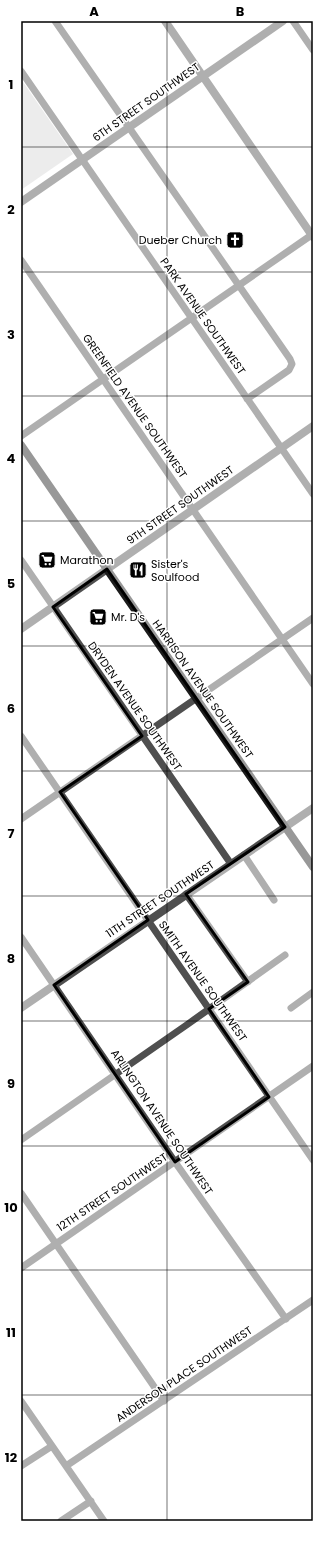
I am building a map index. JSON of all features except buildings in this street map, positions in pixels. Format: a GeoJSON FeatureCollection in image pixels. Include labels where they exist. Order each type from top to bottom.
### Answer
{"type":"FeatureCollection","features":[{"type":"Feature","properties":{"kind":"main road","name":"HARRISON AVENUE SOUTHWEST"},"geometry":{"type":"LineString","coordinates":[[21,445],[313,867]]}},
{"type":"Feature","properties":{"kind":"street"},"geometry":{"type":"LineString","coordinates":[[55,21],[290,359],[292,364],[289,370],[247,399]]}},
{"type":"Feature","properties":{"kind":"street"},"geometry":{"type":"LineString","coordinates":[[21,436],[313,235],[165,21]]}},
{"type":"Feature","properties":{"kind":"street","name":"6TH STREET SOUTHWEST"},"geometry":{"type":"LineString","coordinates":[[21,202],[283,21]]}},
{"type":"Feature","properties":{"kind":"street"},"geometry":{"type":"LineString","coordinates":[[293,21],[313,50]]}},
{"type":"Feature","properties":{"kind":"street","name":"PARK AVENUE SOUTHWEST"},"geometry":{"type":"LineString","coordinates":[[21,71],[313,494]]}},
{"type":"Feature","properties":{"kind":"street","name":"GREENFIELD AVENUE SOUTHWEST"},"geometry":{"type":"LineString","coordinates":[[21,260],[313,684]]}},
{"type":"Feature","properties":{"kind":"street","name":"9TH STREET SOUTHWEST"},"geometry":{"type":"LineString","coordinates":[[21,629],[313,426]]}},
{"type":"Feature","properties":{"kind":"street","name":"DRYDEN AVENUE SOUTHWEST"},"geometry":{"type":"LineString","coordinates":[[21,560],[231,864]]}},
{"type":"Feature","properties":{"kind":"street"},"geometry":{"type":"LineString","coordinates":[[21,819],[313,618]]}},
{"type":"Feature","properties":{"kind":"street","name":"SMITH AVENUE SOUTHWEST"},"geometry":{"type":"LineString","coordinates":[[21,736],[313,1160]]}},
{"type":"Feature","properties":{"kind":"street","name":"11TH STREET SOUTHWEST"},"geometry":{"type":"LineString","coordinates":[[21,1008],[313,808]]}},
{"type":"Feature","properties":{"kind":"street"},"geometry":{"type":"LineString","coordinates":[[244,855],[274,900]]}},
{"type":"Feature","properties":{"kind":"street"},"geometry":{"type":"LineString","coordinates":[[186,894],[248,982]]}},
{"type":"Feature","properties":{"kind":"street","name":"ARLINGTON AVENUE SOUTHWEST"},"geometry":{"type":"LineString","coordinates":[[21,937],[175,1162],[286,1319]]}},
{"type":"Feature","properties":{"kind":"street"},"geometry":{"type":"LineString","coordinates":[[21,1140],[248,982],[285,954]]}},
{"type":"Feature","properties":{"kind":"street"},"geometry":{"type":"LineString","coordinates":[[291,1008],[313,992]]}},
{"type":"Feature","properties":{"kind":"street","name":"12TH STREET SOUTHWEST"},"geometry":{"type":"LineString","coordinates":[[21,1268],[313,1066]]}},
{"type":"Feature","properties":{"kind":"street"},"geometry":{"type":"LineString","coordinates":[[21,1193],[164,1401]]}},
{"type":"Feature","properties":{"kind":"street","name":"ANDERSON PLACE SOUTHWEST"},"geometry":{"type":"LineString","coordinates":[[66,1466],[313,1300]]}},
{"type":"Feature","properties":{"kind":"street"},"geometry":{"type":"LineString","coordinates":[[21,1401],[104,1521]]}},
{"type":"Feature","properties":{"kind":"street"},"geometry":{"type":"LineString","coordinates":[[21,1466],[52,1446]]}},
{"type":"Feature","properties":{"kind":"street"},"geometry":{"type":"LineString","coordinates":[[61,1521],[91,1501]]}},
{"type":"Feature","properties":{"kind":"highlighted area"},"geometry":{"type":"Polygon","coordinates":[[[107,569],[285,827],[186,894],[248,982],[209,1009],[269,1097],[175,1162],[54,985],[148,920],[60,792],[142,736],[53,607],[107,569]]]}},
{"type":"Feature","properties":{"kind":"shaded area"},"geometry":{"type":"Polygon","coordinates":[[[21,79],[73,154],[21,190],[21,79]]]}},
{"type":"Feature","properties":{"kind":"place","name":"Dueber Church"},"geometry":{"type":"Point","coordinates":[235,240]}},
{"type":"Feature","properties":{"kind":"place","name":"Marathon"},"geometry":{"type":"Point","coordinates":[47,560]}},
{"type":"Feature","properties":{"kind":"place","name":"Sister's Soulfood"},"geometry":{"type":"Point","coordinates":[138,570]}},
{"type":"Feature","properties":{"kind":"place","name":"Mr. D's"},"geometry":{"type":"Point","coordinates":[98,617]}}]}
